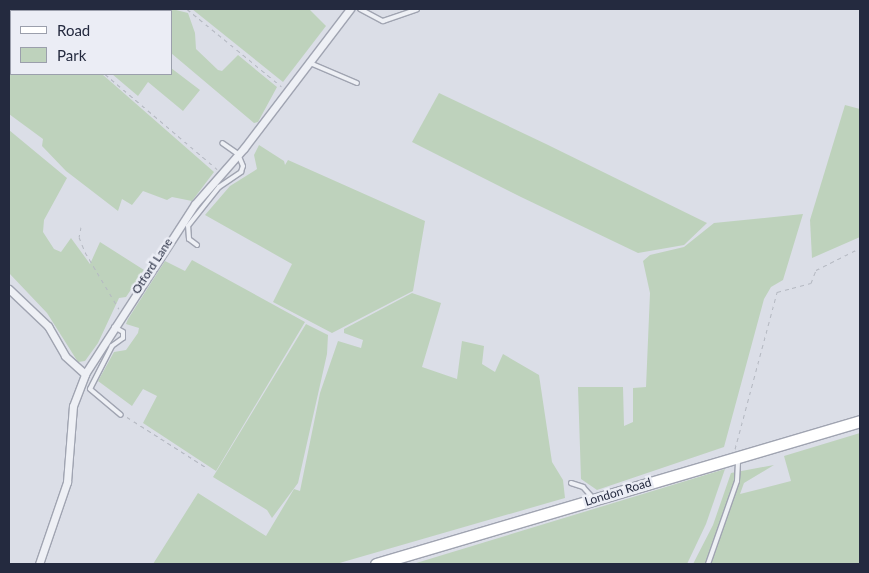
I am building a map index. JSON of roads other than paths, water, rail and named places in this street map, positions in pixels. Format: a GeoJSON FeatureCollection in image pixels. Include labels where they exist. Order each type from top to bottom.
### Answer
{"type":"FeatureCollection","features":[{"type":"Feature","properties":{"kind":"main road","name":"London Road"},"geometry":{"type":"LineString","coordinates":[[376,564],[860,421]]}},
{"type":"Feature","properties":{"kind":"street","name":"Otford Lane"},"geometry":{"type":"LineString","coordinates":[[39,564],[68,482],[73,406],[85,374],[169,240],[350,9]]}},
{"type":"Feature","properties":{"kind":"street"},"geometry":{"type":"LineString","coordinates":[[9,290],[48,326],[65,356],[85,374]]}},
{"type":"Feature","properties":{"kind":"lane"},"geometry":{"type":"LineString","coordinates":[[360,9],[383,21],[418,9]]}},
{"type":"Feature","properties":{"kind":"lane"},"geometry":{"type":"LineString","coordinates":[[308,62],[358,83]]}},
{"type":"Feature","properties":{"kind":"lane"},"geometry":{"type":"LineString","coordinates":[[197,245],[189,238],[188,226],[219,188],[241,172],[238,154],[222,143]]}},
{"type":"Feature","properties":{"kind":"lane"},"geometry":{"type":"LineString","coordinates":[[114,326],[124,332],[123,338],[112,346],[90,389],[121,415]]}},
{"type":"Feature","properties":{"kind":"lane"},"geometry":{"type":"LineString","coordinates":[[708,564],[737,481],[738,457]]}},
{"type":"Feature","properties":{"kind":"lane"},"geometry":{"type":"LineString","coordinates":[[571,483],[590,491],[594,499]]}}]}
